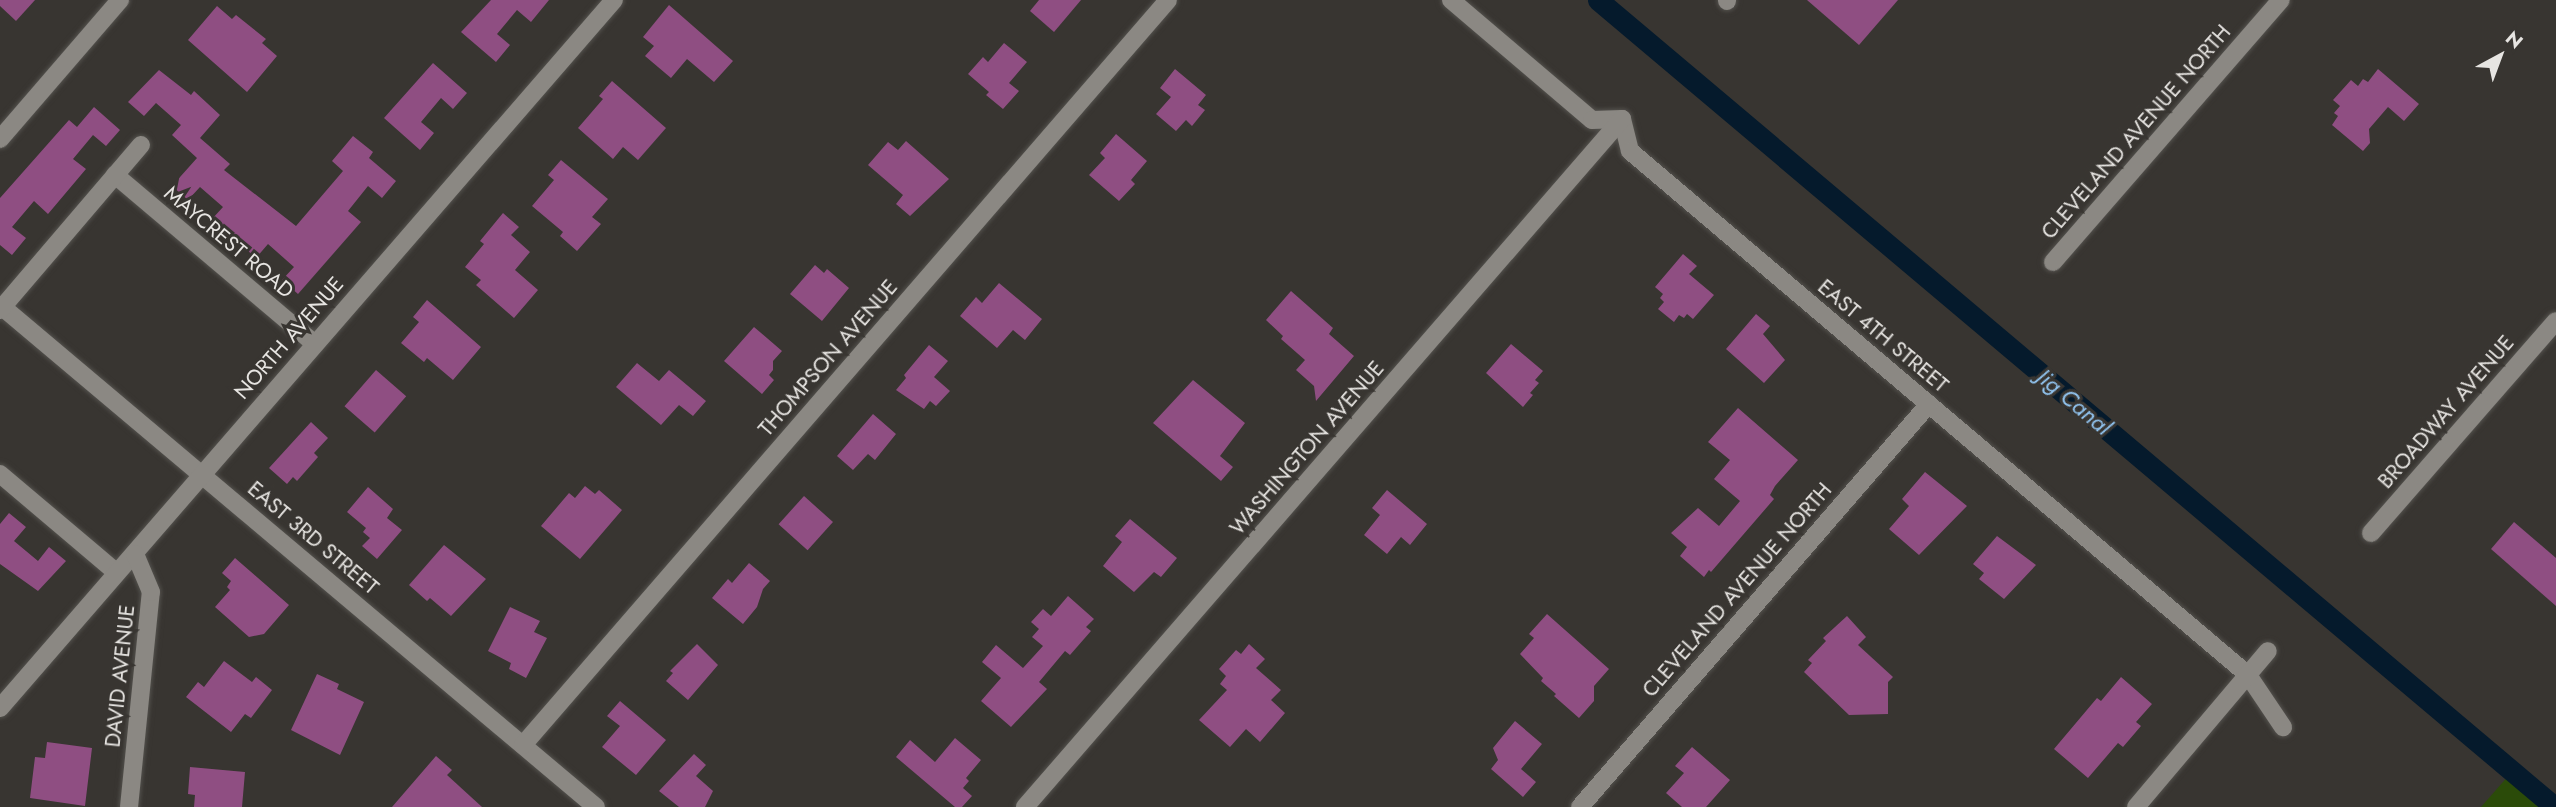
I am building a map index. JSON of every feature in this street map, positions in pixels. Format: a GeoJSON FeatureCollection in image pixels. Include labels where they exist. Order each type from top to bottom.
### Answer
{"type":"FeatureCollection","features":[{"type":"Feature","properties":{"kind":"street"},"geometry":{"type":"LineString","coordinates":[[0,139],[120,0]]}},
{"type":"Feature","properties":{"kind":"street","name":"NORTH AVENUE"},"geometry":{"type":"LineString","coordinates":[[0,708],[614,0]]}},
{"type":"Feature","properties":{"kind":"street","name":"THOMPSON AVENUE"},"geometry":{"type":"LineString","coordinates":[[523,745],[1168,0]]}},
{"type":"Feature","properties":{"kind":"street"},"geometry":{"type":"LineString","coordinates":[[1451,0],[1592,120],[1622,119]]}},
{"type":"Feature","properties":{"kind":"street","name":"CLEVELAND AVENUE NORTH"},"geometry":{"type":"LineString","coordinates":[[2053,261],[2281,0]]}},
{"type":"Feature","properties":{"kind":"street","name":"EAST 4TH STREET"},"geometry":{"type":"LineString","coordinates":[[1622,119],[1630,151],[2248,675],[2283,727]]}},
{"type":"Feature","properties":{"kind":"street","name":"WASHINGTON AVENUE"},"geometry":{"type":"LineString","coordinates":[[1025,807],[1622,119]]}},
{"type":"Feature","properties":{"kind":"street"},"geometry":{"type":"LineString","coordinates":[[1,307],[141,145]]}},
{"type":"Feature","properties":{"kind":"street","name":"MAYCREST ROAD"},"geometry":{"type":"LineString","coordinates":[[115,176],[314,343]]}},
{"type":"Feature","properties":{"kind":"street","name":"EAST 3RD STREET"},"geometry":{"type":"LineString","coordinates":[[1,307],[596,807]]}},
{"type":"Feature","properties":{"kind":"street","name":"BROADWAY AVENUE"},"geometry":{"type":"LineString","coordinates":[[2371,533],[2556,321]]}},
{"type":"Feature","properties":{"kind":"street","name":"CLEVELAND AVENUE NORTH"},"geometry":{"type":"LineString","coordinates":[[1580,807],[1929,404]]}},
{"type":"Feature","properties":{"kind":"street"},"geometry":{"type":"LineString","coordinates":[[0,474],[117,573]]}},
{"type":"Feature","properties":{"kind":"street","name":"DAVID AVENUE"},"geometry":{"type":"LineString","coordinates":[[129,807],[151,592],[135,554]]}},
{"type":"Feature","properties":{"kind":"street"},"geometry":{"type":"LineString","coordinates":[[2136,807],[2268,651]]}},
{"type":"Feature","properties":{"kind":"green space"},"geometry":{"type":"Polygon","coordinates":[[[2510,774],[2547,807],[2481,807],[2510,774]]]}},
{"type":"Feature","properties":{"kind":"building"},"geometry":{"type":"Polygon","coordinates":[[[0,0],[35,0],[16,21],[0,6],[0,0]]]}},
{"type":"Feature","properties":{"kind":"building"},"geometry":{"type":"Polygon","coordinates":[[[491,0],[549,0],[531,22],[517,10],[497,34],[510,45],[496,62],[461,32],[491,0]]]}},
{"type":"Feature","properties":{"kind":"building"},"geometry":{"type":"Polygon","coordinates":[[[1039,0],[1081,0],[1054,32],[1030,11],[1039,0]]]}},
{"type":"Feature","properties":{"kind":"building"},"geometry":{"type":"Polygon","coordinates":[[[1807,0],[1898,0],[1859,45],[1807,0]]]}},
{"type":"Feature","properties":{"kind":"building"},"geometry":{"type":"Polygon","coordinates":[[[669,5],[733,61],[714,82],[687,59],[671,78],[645,56],[654,46],[643,37],[669,5]]]}},
{"type":"Feature","properties":{"kind":"building"},"geometry":{"type":"Polygon","coordinates":[[[217,6],[232,19],[236,15],[266,39],[262,43],[277,56],[247,92],[188,40],[217,6]]]}},
{"type":"Feature","properties":{"kind":"building"},"geometry":{"type":"Polygon","coordinates":[[[1004,43],[1027,62],[1009,83],[1019,91],[1003,109],[986,95],[989,92],[968,74],[983,57],[988,62],[1004,43]]]}},
{"type":"Feature","properties":{"kind":"building"},"geometry":{"type":"Polygon","coordinates":[[[433,63],[467,93],[453,109],[441,98],[421,122],[434,133],[420,150],[384,118],[433,63]]]}},
{"type":"Feature","properties":{"kind":"building"},"geometry":{"type":"Polygon","coordinates":[[[1175,69],[1206,95],[1198,105],[1205,110],[1192,126],[1186,120],[1176,131],[1156,114],[1171,97],[1160,88],[1175,69]]]}},
{"type":"Feature","properties":{"kind":"building"},"geometry":{"type":"Polygon","coordinates":[[[2378,69],[2419,104],[2404,121],[2388,107],[2369,129],[2370,143],[2363,151],[2332,125],[2338,116],[2334,113],[2340,106],[2333,100],[2351,80],[2358,86],[2363,79],[2368,82],[2378,69]]]}},
{"type":"Feature","properties":{"kind":"building"},"geometry":{"type":"Polygon","coordinates":[[[159,70],[191,95],[194,91],[220,115],[200,138],[230,164],[224,170],[296,226],[343,171],[332,161],[353,136],[373,152],[369,158],[396,181],[382,198],[368,186],[348,211],[361,222],[298,294],[282,280],[294,267],[268,244],[256,258],[212,219],[223,207],[200,187],[188,200],[172,186],[197,158],[172,135],[181,125],[156,103],[144,116],[128,102],[159,70]]]}},
{"type":"Feature","properties":{"kind":"building"},"geometry":{"type":"Polygon","coordinates":[[[612,81],[666,128],[638,160],[623,147],[613,159],[578,128],[603,99],[599,96],[612,81]]]}},
{"type":"Feature","properties":{"kind":"building"},"geometry":{"type":"Polygon","coordinates":[[[94,107],[120,130],[106,146],[93,135],[73,159],[86,169],[48,214],[34,201],[12,227],[26,238],[12,255],[0,245],[0,198],[69,120],[77,127],[94,107]]]}},
{"type":"Feature","properties":{"kind":"building"},"geometry":{"type":"Polygon","coordinates":[[[1116,134],[1147,161],[1131,180],[1135,184],[1119,201],[1089,175],[1105,158],[1100,153],[1116,134]]]}},
{"type":"Feature","properties":{"kind":"building"},"geometry":{"type":"Polygon","coordinates":[[[906,141],[949,179],[910,216],[896,204],[903,195],[868,165],[888,142],[898,150],[906,141]]]}},
{"type":"Feature","properties":{"kind":"building"},"geometry":{"type":"Polygon","coordinates":[[[561,160],[608,199],[592,217],[601,224],[577,251],[560,236],[563,232],[532,206],[554,180],[548,175],[561,160]]]}},
{"type":"Feature","properties":{"kind":"building"},"geometry":{"type":"Polygon","coordinates":[[[503,213],[519,227],[511,235],[530,252],[515,270],[538,290],[514,318],[476,285],[481,280],[465,267],[484,244],[480,241],[503,213]]]}},
{"type":"Feature","properties":{"kind":"building"},"geometry":{"type":"Polygon","coordinates":[[[1683,254],[1697,266],[1689,274],[1714,295],[1693,319],[1687,314],[1684,318],[1679,315],[1674,322],[1658,309],[1664,302],[1660,298],[1663,294],[1655,287],[1683,254]]]}},
{"type":"Feature","properties":{"kind":"building"},"geometry":{"type":"Polygon","coordinates":[[[815,265],[824,273],[827,269],[849,288],[822,321],[790,294],[815,265]]]}},
{"type":"Feature","properties":{"kind":"building"},"geometry":{"type":"Polygon","coordinates":[[[999,283],[1042,319],[1025,340],[1013,330],[997,348],[960,316],[976,297],[982,303],[999,283]]]}},
{"type":"Feature","properties":{"kind":"building"},"geometry":{"type":"Polygon","coordinates":[[[1291,291],[1333,328],[1329,334],[1354,356],[1316,401],[1314,386],[1296,370],[1305,360],[1281,339],[1283,336],[1266,320],[1291,291]]]}},
{"type":"Feature","properties":{"kind":"building"},"geometry":{"type":"Polygon","coordinates":[[[427,300],[481,347],[453,380],[427,358],[424,362],[401,343],[419,322],[413,317],[427,300]]]}},
{"type":"Feature","properties":{"kind":"building"},"geometry":{"type":"Polygon","coordinates":[[[1756,314],[1770,326],[1763,334],[1785,360],[1764,383],[1726,349],[1756,314]]]}},
{"type":"Feature","properties":{"kind":"building"},"geometry":{"type":"Polygon","coordinates":[[[754,327],[782,351],[773,361],[773,370],[769,375],[774,380],[762,394],[724,361],[754,327]]]}},
{"type":"Feature","properties":{"kind":"building"},"geometry":{"type":"Polygon","coordinates":[[[1511,344],[1543,371],[1535,380],[1539,383],[1530,393],[1533,395],[1523,407],[1486,373],[1511,344]]]}},
{"type":"Feature","properties":{"kind":"building"},"geometry":{"type":"Polygon","coordinates":[[[929,345],[948,361],[934,377],[950,391],[936,406],[930,401],[924,409],[896,390],[906,378],[904,375],[929,345]]]}},
{"type":"Feature","properties":{"kind":"building"},"geometry":{"type":"Polygon","coordinates":[[[637,363],[659,381],[669,370],[706,401],[693,416],[679,405],[661,425],[616,387],[637,363]]]}},
{"type":"Feature","properties":{"kind":"building"},"geometry":{"type":"Polygon","coordinates":[[[376,370],[406,396],[375,432],[345,406],[376,370]]]}},
{"type":"Feature","properties":{"kind":"building"},"geometry":{"type":"Polygon","coordinates":[[[1193,380],[1245,423],[1220,456],[1233,467],[1221,481],[1153,423],[1193,380]]]}},
{"type":"Feature","properties":{"kind":"building"},"geometry":{"type":"Polygon","coordinates":[[[1738,408],[1798,460],[1775,486],[1770,495],[1774,499],[1704,577],[1680,556],[1687,547],[1671,533],[1698,508],[1719,526],[1740,501],[1714,479],[1730,460],[1708,442],[1738,408]]]}},
{"type":"Feature","properties":{"kind":"building"},"geometry":{"type":"Polygon","coordinates":[[[873,414],[896,434],[875,460],[868,454],[853,470],[837,456],[873,414]]]}},
{"type":"Feature","properties":{"kind":"building"},"geometry":{"type":"Polygon","coordinates":[[[311,422],[328,438],[314,453],[318,457],[297,481],[293,477],[287,484],[269,468],[311,422]]]}},
{"type":"Feature","properties":{"kind":"building"},"geometry":{"type":"Polygon","coordinates":[[[1925,472],[1967,506],[1919,555],[1889,529],[1909,506],[1902,499],[1925,472]]]}},
{"type":"Feature","properties":{"kind":"building"},"geometry":{"type":"Polygon","coordinates":[[[585,486],[595,494],[599,490],[622,510],[580,559],[541,526],[569,493],[575,498],[585,486]]]}},
{"type":"Feature","properties":{"kind":"building"},"geometry":{"type":"Polygon","coordinates":[[[368,487],[393,509],[387,518],[402,530],[377,559],[362,546],[370,538],[363,532],[366,528],[347,512],[368,487]]]}},
{"type":"Feature","properties":{"kind":"building"},"geometry":{"type":"Polygon","coordinates":[[[1387,490],[1427,524],[1410,545],[1401,537],[1387,554],[1364,535],[1380,515],[1372,508],[1387,490]]]}},
{"type":"Feature","properties":{"kind":"building"},"geometry":{"type":"Polygon","coordinates":[[[804,496],[833,522],[808,550],[779,524],[804,496]]]}},
{"type":"Feature","properties":{"kind":"building"},"geometry":{"type":"Polygon","coordinates":[[[9,513],[26,527],[14,541],[38,561],[49,547],[66,561],[38,591],[0,564],[0,524],[9,513]]]}},
{"type":"Feature","properties":{"kind":"building"},"geometry":{"type":"Polygon","coordinates":[[[1130,519],[1177,558],[1161,577],[1154,572],[1134,592],[1103,566],[1122,542],[1115,536],[1130,519]]]}},
{"type":"Feature","properties":{"kind":"building"},"geometry":{"type":"Polygon","coordinates":[[[2514,522],[2556,558],[2556,606],[2491,549],[2514,522]]]}},
{"type":"Feature","properties":{"kind":"building"},"geometry":{"type":"Polygon","coordinates":[[[1997,536],[2036,565],[2004,599],[1979,579],[1984,573],[1973,564],[1997,536]]]}},
{"type":"Feature","properties":{"kind":"building"},"geometry":{"type":"Polygon","coordinates":[[[444,545],[486,579],[451,616],[430,598],[427,601],[409,585],[444,545]]]}},
{"type":"Feature","properties":{"kind":"building"},"geometry":{"type":"Polygon","coordinates":[[[235,558],[289,605],[264,634],[249,637],[215,607],[230,590],[227,587],[231,581],[222,573],[235,558]]]}},
{"type":"Feature","properties":{"kind":"building"},"geometry":{"type":"Polygon","coordinates":[[[749,563],[770,581],[763,589],[757,607],[743,624],[712,598],[728,579],[732,583],[749,563]]]}},
{"type":"Feature","properties":{"kind":"building"},"geometry":{"type":"Polygon","coordinates":[[[1068,596],[1094,619],[1086,627],[1091,631],[1070,655],[1065,651],[1039,682],[1047,689],[1011,727],[981,701],[1001,678],[982,662],[996,645],[1023,668],[1043,646],[1032,637],[1039,629],[1031,622],[1043,609],[1051,616],[1068,596]]]}},
{"type":"Feature","properties":{"kind":"building"},"geometry":{"type":"Polygon","coordinates":[[[510,607],[540,621],[534,632],[547,638],[526,678],[509,669],[511,663],[488,651],[510,607]]]}},
{"type":"Feature","properties":{"kind":"building"},"geometry":{"type":"Polygon","coordinates":[[[1547,614],[1609,669],[1594,686],[1594,701],[1579,718],[1554,696],[1556,694],[1541,681],[1543,678],[1520,654],[1534,638],[1529,634],[1547,614]]]}},
{"type":"Feature","properties":{"kind":"building"},"geometry":{"type":"Polygon","coordinates":[[[1847,616],[1866,637],[1858,645],[1893,677],[1888,682],[1888,714],[1849,715],[1804,672],[1812,663],[1808,660],[1826,641],[1823,638],[1847,616]]]}},
{"type":"Feature","properties":{"kind":"building"},"geometry":{"type":"Polygon","coordinates":[[[697,644],[718,665],[688,700],[666,681],[673,673],[670,671],[697,644]]]}},
{"type":"Feature","properties":{"kind":"building"},"geometry":{"type":"Polygon","coordinates":[[[1249,644],[1265,659],[1256,668],[1281,690],[1271,700],[1285,713],[1260,742],[1246,729],[1230,747],[1199,720],[1227,690],[1220,684],[1226,676],[1219,669],[1236,650],[1241,654],[1249,644]]]}},
{"type":"Feature","properties":{"kind":"building"},"geometry":{"type":"Polygon","coordinates":[[[224,661],[252,682],[256,677],[272,690],[251,718],[245,714],[231,732],[186,697],[198,682],[204,687],[224,661]]]}},
{"type":"Feature","properties":{"kind":"building"},"geometry":{"type":"Polygon","coordinates":[[[317,674],[339,684],[337,689],[364,702],[340,755],[291,730],[317,674]]]}},
{"type":"Feature","properties":{"kind":"building"},"geometry":{"type":"Polygon","coordinates":[[[2121,677],[2152,704],[2136,722],[2141,726],[2123,747],[2118,743],[2088,778],[2054,749],[2097,698],[2101,701],[2121,677]]]}},
{"type":"Feature","properties":{"kind":"building"},"geometry":{"type":"Polygon","coordinates":[[[620,701],[666,740],[636,775],[602,747],[620,726],[607,716],[620,701]]]}},
{"type":"Feature","properties":{"kind":"building"},"geometry":{"type":"Polygon","coordinates":[[[1515,721],[1542,744],[1521,769],[1536,782],[1523,797],[1491,769],[1498,760],[1493,748],[1515,721]]]}},
{"type":"Feature","properties":{"kind":"building"},"geometry":{"type":"Polygon","coordinates":[[[955,738],[981,760],[966,778],[969,781],[963,788],[972,796],[962,807],[955,807],[896,757],[910,740],[935,762],[955,738]]]}},
{"type":"Feature","properties":{"kind":"building"},"geometry":{"type":"Polygon","coordinates":[[[47,742],[92,748],[85,806],[30,798],[35,757],[45,758],[47,742]]]}},
{"type":"Feature","properties":{"kind":"building"},"geometry":{"type":"Polygon","coordinates":[[[1692,747],[1730,780],[1706,807],[1682,807],[1666,793],[1684,773],[1675,766],[1692,747]]]}},
{"type":"Feature","properties":{"kind":"building"},"geometry":{"type":"Polygon","coordinates":[[[694,754],[706,765],[696,776],[713,791],[705,807],[679,807],[659,791],[694,754]]]}},
{"type":"Feature","properties":{"kind":"building"},"geometry":{"type":"Polygon","coordinates":[[[436,756],[452,770],[447,775],[482,807],[392,807],[436,756]]]}},
{"type":"Feature","properties":{"kind":"building"},"geometry":{"type":"Polygon","coordinates":[[[190,767],[245,772],[242,807],[194,807],[195,795],[188,794],[190,767]]]}},
{"type":"Feature","properties":{"kind":"waterway","name":"Jig Canal"},"geometry":{"type":"LineString","coordinates":[[1598,0],[2550,803]]}}]}
